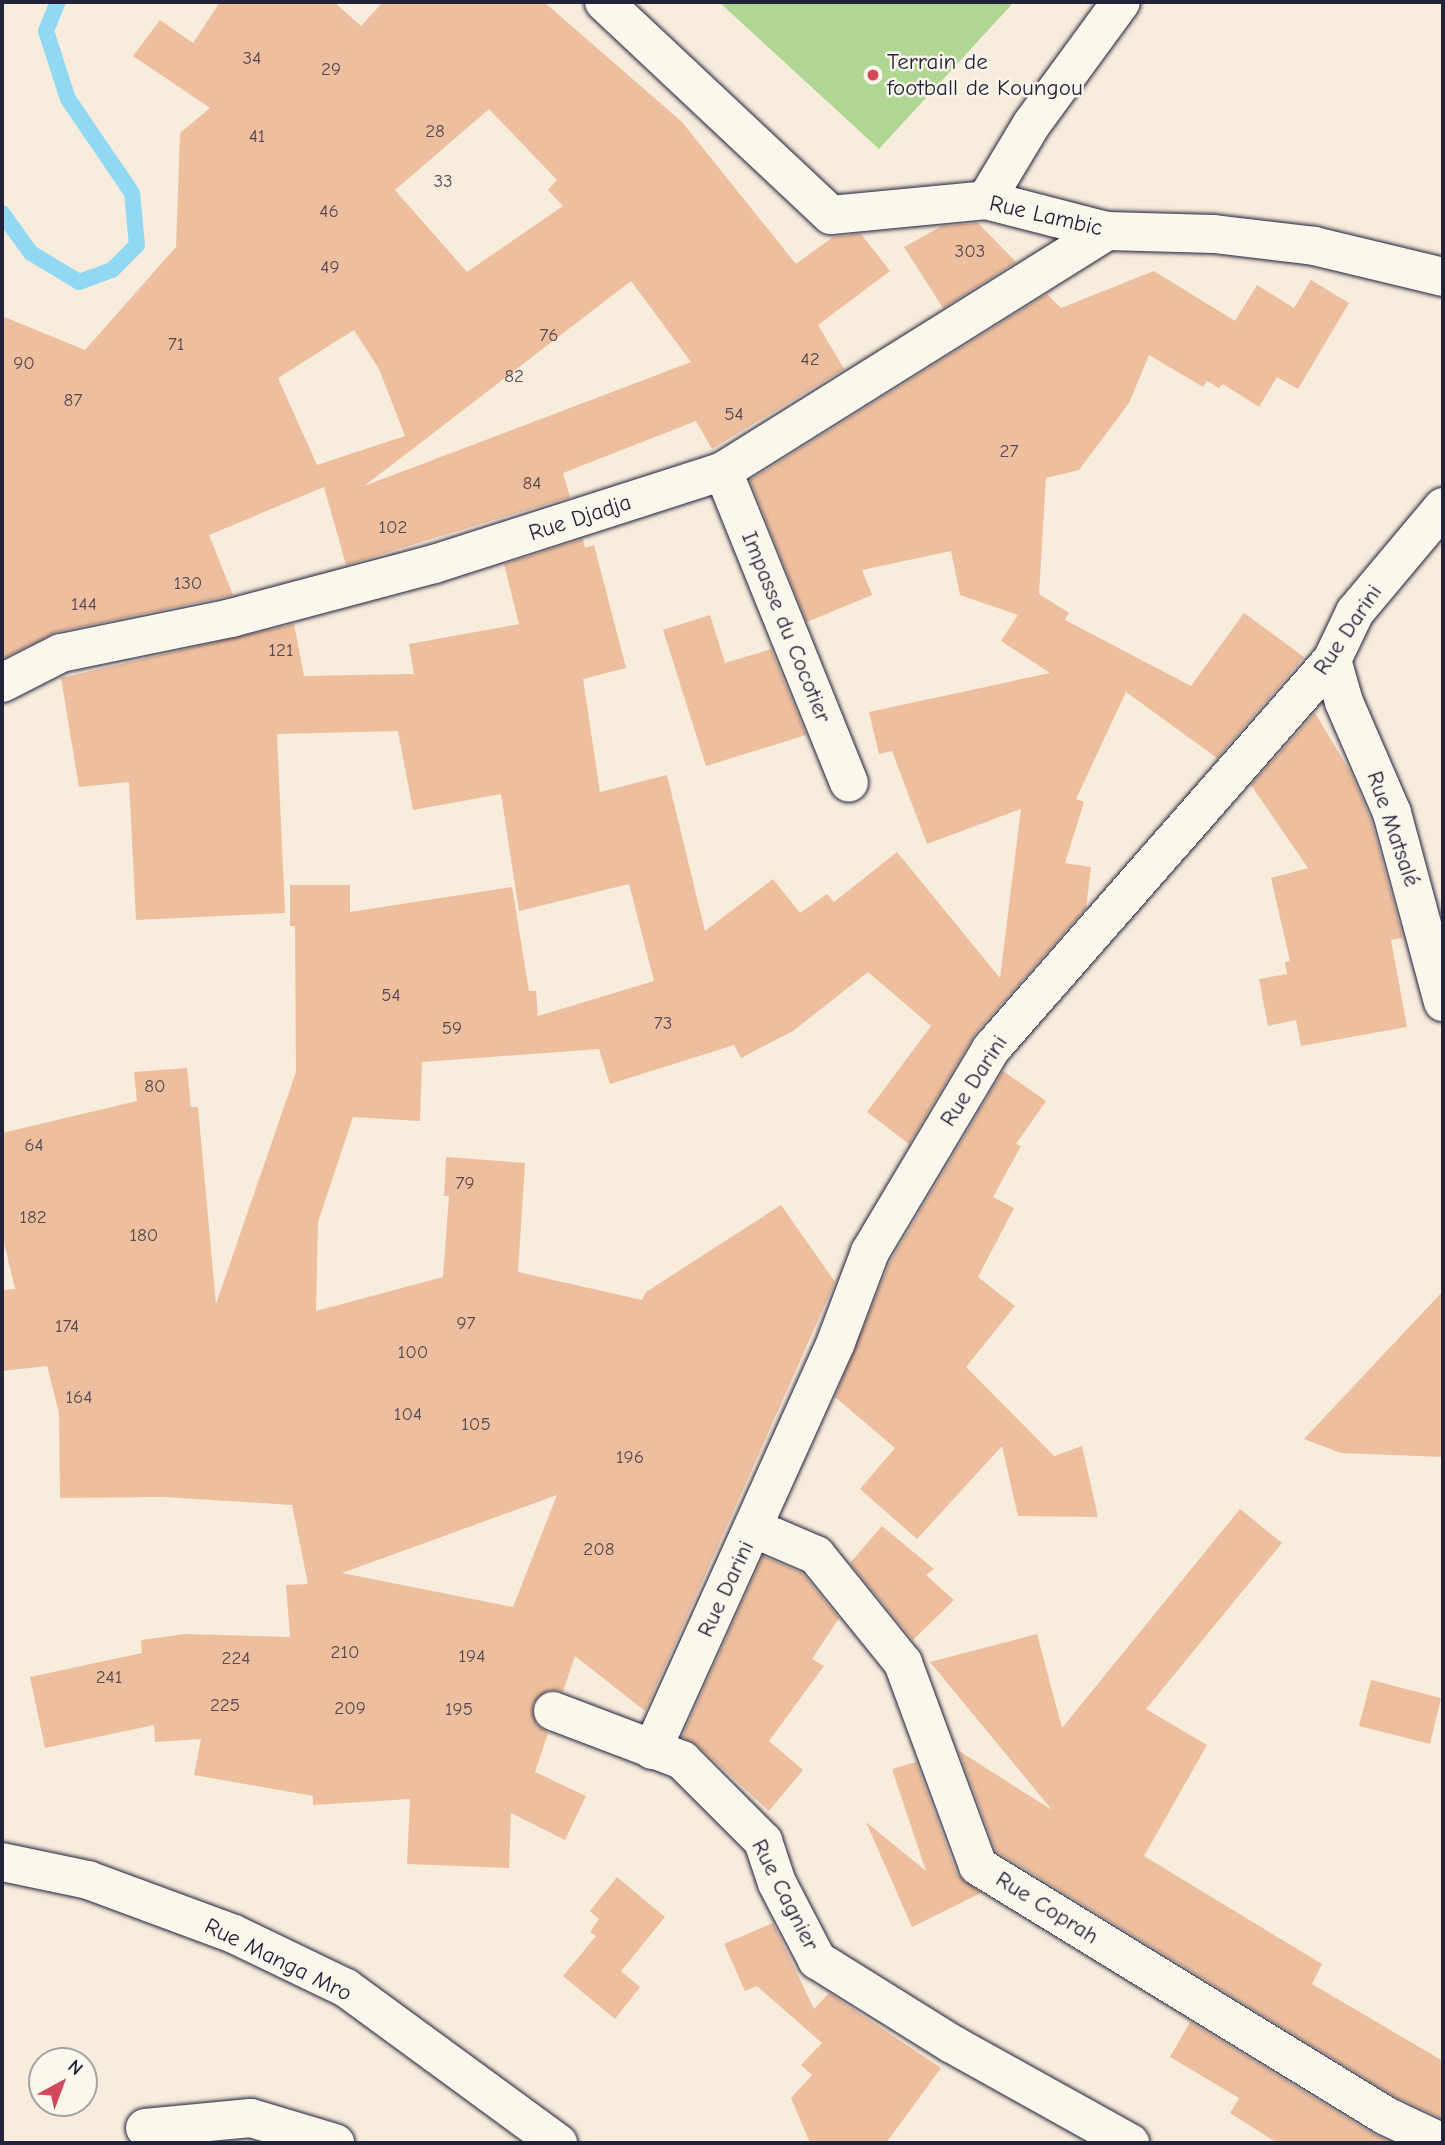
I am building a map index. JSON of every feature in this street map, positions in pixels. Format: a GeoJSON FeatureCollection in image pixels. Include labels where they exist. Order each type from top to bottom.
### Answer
{"type":"FeatureCollection","features":[{"type":"Feature","properties":{"kind":"street","name":"Rue Lambic"},"geometry":{"type":"LineString","coordinates":[[604,2],[831,215],[986,200],[1107,231],[1214,234],[1314,246],[1443,277]]}},
{"type":"Feature","properties":{"kind":"street"},"geometry":{"type":"LineString","coordinates":[[986,200],[1031,125],[1121,2]]}},
{"type":"Feature","properties":{"kind":"street","name":"Rue Djadja"},"geometry":{"type":"LineString","coordinates":[[2,683],[61,653],[231,618],[434,564],[723,471],[1107,231]]}},
{"type":"Feature","properties":{"kind":"street","name":"Impasse du Cocotier"},"geometry":{"type":"LineString","coordinates":[[723,471],[849,783]]}},
{"type":"Feature","properties":{"kind":"street","name":"Rue Darini"},"geometry":{"type":"LineString","coordinates":[[652,1750],[836,1342],[870,1252],[991,1049],[1332,660],[1355,612],[1443,507]]}},
{"type":"Feature","properties":{"kind":"street","name":"Rue Matsalé"},"geometry":{"type":"LineString","coordinates":[[1332,660],[1344,702],[1392,813],[1443,1002]]}},
{"type":"Feature","properties":{"kind":"street","name":"Rue Coprah"},"geometry":{"type":"LineString","coordinates":[[753,1528],[816,1555],[903,1663],[978,1866],[1386,2116],[1443,2143]]}},
{"type":"Feature","properties":{"kind":"street","name":"Rue Cagnier"},"geometry":{"type":"LineString","coordinates":[[553,1711],[682,1760],[762,1841],[777,1883],[817,1960],[952,2044],[1130,2143]]}},
{"type":"Feature","properties":{"kind":"street","name":"Rue Manga Mro"},"geometry":{"type":"LineString","coordinates":[[2,1862],[88,1880],[234,1934],[346,1988],[558,2143]]}},
{"type":"Feature","properties":{"kind":"street"},"geometry":{"type":"LineString","coordinates":[[145,2128],[251,2118],[335,2143]]}},
{"type":"Feature","properties":{"kind":"green space","name":"Terrain de football de Koungou"},"geometry":{"type":"Polygon","coordinates":[[[719,2],[1014,2],[879,149],[719,2]]]}},
{"type":"Feature","properties":{"kind":"building"},"geometry":{"type":"Polygon","coordinates":[[[220,2],[334,2],[361,26],[383,2],[544,2],[682,122],[796,264],[833,237],[861,234],[890,271],[818,325],[844,369],[712,449],[696,421],[563,473],[570,497],[346,565],[324,487],[209,535],[233,595],[56,632],[2,659],[2,316],[85,350],[176,247],[180,133],[210,108],[133,56],[160,20],[193,43],[220,2]],[[489,109],[395,190],[467,272],[563,206],[548,190],[557,180],[489,109]],[[631,281],[364,486],[691,362],[631,281]],[[354,330],[278,378],[317,465],[405,436],[379,369],[354,330]]]}},
{"type":"Feature","properties":{"kind":"building"},"geometry":{"type":"Polygon","coordinates":[[[978,223],[1016,262],[943,308],[904,247],[942,226],[978,223]]]}},
{"type":"Feature","properties":{"kind":"building"},"geometry":{"type":"Polygon","coordinates":[[[1154,271],[1235,321],[1257,285],[1294,308],[1311,280],[1349,303],[1298,389],[1277,377],[1259,407],[1223,384],[1219,388],[1207,381],[1203,387],[1149,355],[1129,403],[1079,470],[1046,478],[1039,594],[1069,613],[1065,620],[1191,686],[1244,613],[1304,657],[1217,758],[1126,692],[1076,799],[1084,802],[1065,863],[1091,867],[1086,908],[974,1035],[909,1144],[867,1112],[931,1026],[868,972],[793,1031],[741,1058],[734,1045],[610,1084],[599,1049],[422,1062],[420,1121],[353,1117],[318,1222],[316,1311],[443,1277],[449,1196],[444,1196],[446,1157],[525,1163],[518,1272],[642,1300],[646,1292],[781,1205],[835,1282],[645,1711],[575,1656],[563,1691],[549,1690],[533,1703],[536,1724],[548,1733],[535,1772],[586,1796],[565,1840],[511,1813],[509,1868],[407,1864],[410,1799],[313,1805],[313,1796],[194,1775],[201,1739],[155,1742],[154,1725],[45,1748],[30,1677],[142,1653],[141,1640],[185,1634],[290,1637],[286,1585],[308,1584],[292,1505],[165,1497],[60,1498],[59,1413],[47,1366],[2,1371],[2,1290],[15,1289],[2,1234],[2,1133],[137,1101],[134,1072],[187,1068],[191,1107],[198,1107],[216,1304],[296,1072],[295,926],[290,926],[290,885],[350,885],[350,912],[512,887],[529,991],[536,991],[538,1016],[654,981],[629,884],[519,911],[501,794],[413,810],[398,731],[277,734],[285,913],[136,920],[129,782],[79,787],[61,678],[294,624],[304,676],[414,674],[409,644],[519,624],[504,564],[583,539],[585,548],[594,545],[626,668],[583,679],[600,792],[667,775],[705,931],[773,879],[800,913],[827,894],[834,902],[897,852],[1000,978],[1021,809],[927,844],[892,751],[879,754],[869,712],[1050,673],[1001,641],[1018,615],[960,595],[951,551],[862,570],[872,595],[807,622],[750,480],[1047,294],[1061,308],[1154,271]],[[557,1495],[342,1573],[513,1607],[557,1495]]]}},
{"type":"Feature","properties":{"kind":"building"},"geometry":{"type":"Polygon","coordinates":[[[710,615],[725,663],[771,649],[806,735],[706,766],[663,630],[710,615]]]}},
{"type":"Feature","properties":{"kind":"building"},"geometry":{"type":"Polygon","coordinates":[[[1315,713],[1351,773],[1371,820],[1403,938],[1391,940],[1407,1027],[1301,1046],[1296,1020],[1268,1026],[1259,979],[1287,974],[1285,962],[1290,961],[1271,878],[1308,868],[1251,785],[1315,713]]]}},
{"type":"Feature","properties":{"kind":"building"},"geometry":{"type":"Polygon","coordinates":[[[1003,1071],[1046,1101],[1016,1144],[1021,1146],[993,1197],[1014,1208],[978,1277],[1015,1306],[966,1367],[1054,1456],[1082,1446],[1098,1517],[1018,1516],[1002,1446],[917,1539],[860,1489],[895,1448],[835,1397],[890,1262],[1003,1071]]]}},
{"type":"Feature","properties":{"kind":"building"},"geometry":{"type":"Polygon","coordinates":[[[1443,1291],[1443,1457],[1341,1453],[1304,1439],[1443,1291]]]}},
{"type":"Feature","properties":{"kind":"building"},"geometry":{"type":"Polygon","coordinates":[[[1240,1509],[1282,1543],[1146,1709],[1207,1745],[1144,1856],[1322,1964],[1312,1984],[1443,2061],[1443,2119],[1396,2097],[996,1851],[959,1751],[1052,1810],[930,1662],[1037,1634],[1062,1728],[1240,1509]]]}},
{"type":"Feature","properties":{"kind":"building"},"geometry":{"type":"Polygon","coordinates":[[[882,1526],[934,1569],[926,1575],[954,1600],[913,1640],[850,1563],[882,1526]]]}},
{"type":"Feature","properties":{"kind":"building"},"geometry":{"type":"Polygon","coordinates":[[[763,1556],[802,1573],[839,1618],[812,1659],[824,1666],[769,1741],[803,1770],[769,1811],[697,1745],[682,1737],[763,1556]]]}},
{"type":"Feature","properties":{"kind":"building"},"geometry":{"type":"Polygon","coordinates":[[[1371,1680],[1441,1698],[1430,1744],[1359,1726],[1371,1680]]]}},
{"type":"Feature","properties":{"kind":"building"},"geometry":{"type":"Polygon","coordinates":[[[916,1762],[957,1874],[981,1893],[912,1927],[866,1822],[926,1871],[892,1769],[916,1762]]]}},
{"type":"Feature","properties":{"kind":"building"},"geometry":{"type":"Polygon","coordinates":[[[617,1877],[665,1917],[621,1971],[640,1987],[615,2019],[563,1976],[596,1936],[590,1932],[599,1919],[590,1911],[617,1877]]]}},
{"type":"Feature","properties":{"kind":"building"},"geometry":{"type":"Polygon","coordinates":[[[773,1923],[814,2009],[829,1993],[941,2068],[886,2143],[810,2143],[791,2098],[812,2075],[801,2065],[822,2043],[757,1986],[745,1991],[724,1944],[773,1923]]]}},
{"type":"Feature","properties":{"kind":"building"},"geometry":{"type":"Polygon","coordinates":[[[1190,2022],[1392,2143],[1277,2143],[1230,2113],[1239,2098],[1170,2057],[1190,2022]]]}},
{"type":"Feature","properties":{"kind":"waterway"},"geometry":{"type":"LineString","coordinates":[[2,213],[31,253],[79,282],[112,270],[137,245],[132,193],[68,99],[46,31],[58,2]]}},
{"type":"Feature","properties":{"kind":"place","name":"Terrain de football de Koungou"},"geometry":{"type":"Point","coordinates":[873,75]}}]}
